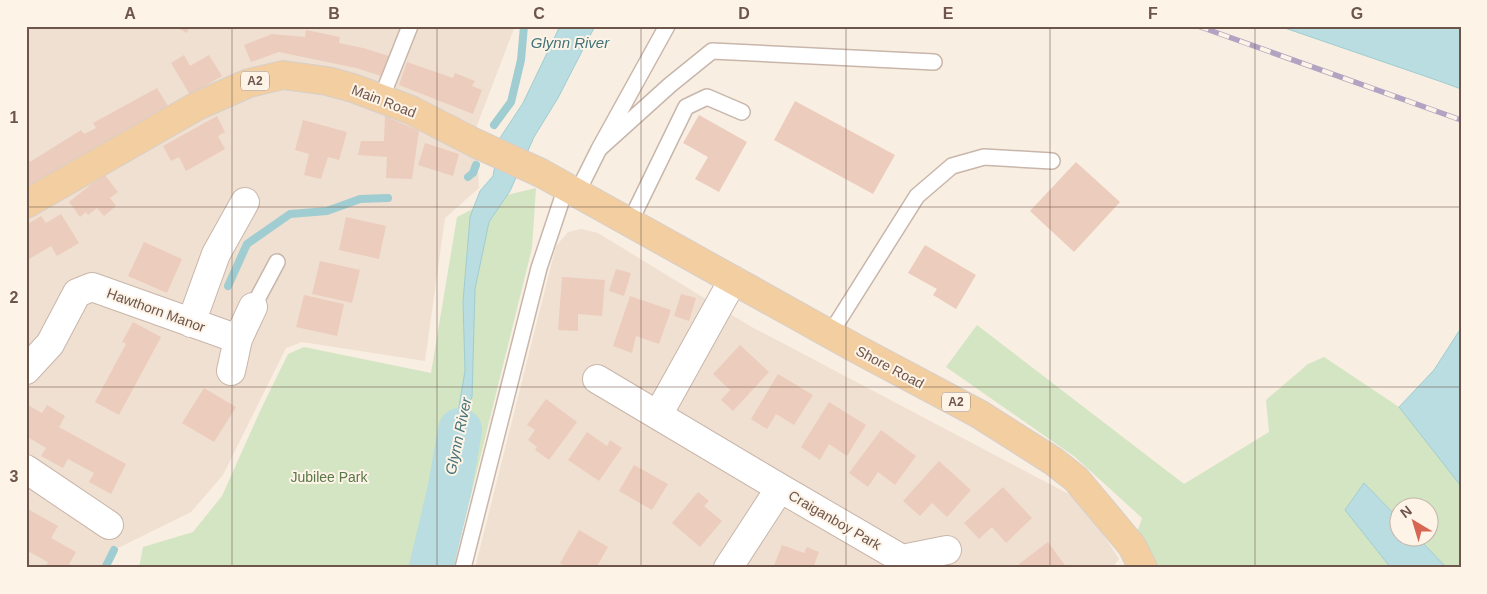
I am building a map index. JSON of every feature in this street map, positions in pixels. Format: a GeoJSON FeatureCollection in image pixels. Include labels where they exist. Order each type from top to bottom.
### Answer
{"type":"FeatureCollection","features":[{"type":"Feature","properties":{"kind":"main road","name":"Main Road"},"geometry":{"type":"LineString","coordinates":[[26,204],[197,106],[249,83],[283,76],[300,76],[352,88],[411,110],[474,143],[541,173],[733,280]]}},
{"type":"Feature","properties":{"kind":"main road","name":"Shore Road"},"geometry":{"type":"LineString","coordinates":[[733,280],[979,414],[1053,461],[1076,479],[1132,546],[1142,568]]}},
{"type":"Feature","properties":{"kind":"street"},"geometry":{"type":"LineString","coordinates":[[191,323],[216,254],[245,202]]}},
{"type":"Feature","properties":{"kind":"street"},"geometry":{"type":"LineString","coordinates":[[658,415],[733,280]]}},
{"type":"Feature","properties":{"kind":"street","name":"Hawthorn Manor"},"geometry":{"type":"LineString","coordinates":[[26,370],[50,344],[77,293],[92,287],[238,339]]}},
{"type":"Feature","properties":{"kind":"street"},"geometry":{"type":"LineString","coordinates":[[231,371],[238,339],[252,307]]}},
{"type":"Feature","properties":{"kind":"street","name":"Craiganboy Park"},"geometry":{"type":"LineString","coordinates":[[597,379],[903,563],[947,550]]}},
{"type":"Feature","properties":{"kind":"street"},"geometry":{"type":"LineString","coordinates":[[26,469],[109,525]]}},
{"type":"Feature","properties":{"kind":"street","name":"Craiganboy Park"},"geometry":{"type":"LineString","coordinates":[[728,568],[780,488]]}},
{"type":"Feature","properties":{"kind":"lane"},"geometry":{"type":"LineString","coordinates":[[381,99],[410,26]]}},
{"type":"Feature","properties":{"kind":"lane"},"geometry":{"type":"LineString","coordinates":[[463,568],[539,268],[572,190],[599,149],[667,26]]}},
{"type":"Feature","properties":{"kind":"lane"},"geometry":{"type":"LineString","coordinates":[[599,149],[670,85],[712,51],[934,62]]}},
{"type":"Feature","properties":{"kind":"lane"},"geometry":{"type":"LineString","coordinates":[[630,222],[686,107],[707,96],[742,112]]}},
{"type":"Feature","properties":{"kind":"lane"},"geometry":{"type":"LineString","coordinates":[[830,334],[917,196],[952,166],[984,158],[1052,161]]}},
{"type":"Feature","properties":{"kind":"lane"},"geometry":{"type":"LineString","coordinates":[[252,307],[277,262]]}},
{"type":"Feature","properties":{"kind":"shaded area"},"geometry":{"type":"Polygon","coordinates":[[[26,26],[515,26],[476,128],[479,188],[445,218],[425,361],[302,342],[286,348],[223,475],[191,512],[114,550],[104,568],[26,568],[26,26]]]}},
{"type":"Feature","properties":{"kind":"shaded area"},"geometry":{"type":"Polygon","coordinates":[[[581,229],[598,233],[750,326],[1082,501],[1119,559],[1112,568],[475,568],[556,246],[568,232],[581,229]]]}},
{"type":"Feature","properties":{"kind":"green space","name":"Jubilee Park"},"geometry":{"type":"Polygon","coordinates":[[[536,188],[532,248],[453,568],[139,568],[143,547],[193,532],[222,496],[288,354],[304,347],[431,373],[457,217],[494,198],[536,188]]]}},
{"type":"Feature","properties":{"kind":"green space"},"geometry":{"type":"Polygon","coordinates":[[[977,325],[1184,484],[1269,432],[1266,400],[1308,364],[1324,357],[1399,407],[1461,486],[1461,568],[1447,568],[1426,546],[1440,546],[1440,496],[1390,496],[1390,510],[1364,483],[1345,510],[1391,568],[1125,568],[1142,518],[1075,457],[946,367],[977,325]]]}},
{"type":"Feature","properties":{"kind":"water","name":"Glynn River"},"geometry":{"type":"Polygon","coordinates":[[[560,26],[595,26],[558,98],[534,137],[510,191],[489,222],[475,289],[472,397],[468,404],[450,487],[453,442],[465,371],[463,302],[470,217],[480,191],[493,176],[500,138],[523,103],[560,26]]]}},
{"type":"Feature","properties":{"kind":"water"},"geometry":{"type":"Polygon","coordinates":[[[1279,26],[1461,26],[1461,89],[1442,82],[1279,26]]]}},
{"type":"Feature","properties":{"kind":"water"},"geometry":{"type":"Polygon","coordinates":[[[1461,328],[1461,486],[1399,407],[1434,370],[1461,328]]]}},
{"type":"Feature","properties":{"kind":"water"},"geometry":{"type":"Polygon","coordinates":[[[1364,483],[1390,510],[1390,546],[1426,546],[1447,568],[1391,568],[1345,510],[1364,483]]]}},
{"type":"Feature","properties":{"kind":"building"},"geometry":{"type":"Polygon","coordinates":[[[174,26],[190,26],[187,33],[174,26]]]}},
{"type":"Feature","properties":{"kind":"building"},"geometry":{"type":"Polygon","coordinates":[[[306,30],[340,37],[339,43],[389,56],[381,76],[356,68],[279,52],[251,62],[244,45],[272,34],[305,37],[306,30]]]}},
{"type":"Feature","properties":{"kind":"building"},"geometry":{"type":"Polygon","coordinates":[[[184,55],[190,66],[209,55],[222,76],[190,95],[171,63],[184,55]]]}},
{"type":"Feature","properties":{"kind":"building"},"geometry":{"type":"Polygon","coordinates":[[[407,62],[453,78],[455,73],[475,81],[472,86],[482,90],[473,114],[399,85],[407,62]]]}},
{"type":"Feature","properties":{"kind":"building"},"geometry":{"type":"Polygon","coordinates":[[[157,88],[168,106],[26,190],[26,156],[30,162],[81,130],[84,134],[96,128],[93,123],[157,88]]]}},
{"type":"Feature","properties":{"kind":"building"},"geometry":{"type":"Polygon","coordinates":[[[795,101],[895,155],[873,194],[774,140],[795,101]]]}},
{"type":"Feature","properties":{"kind":"building"},"geometry":{"type":"Polygon","coordinates":[[[699,115],[747,142],[719,192],[695,179],[708,157],[683,143],[699,115]]]}},
{"type":"Feature","properties":{"kind":"building"},"geometry":{"type":"Polygon","coordinates":[[[217,116],[225,132],[218,136],[225,149],[186,171],[179,157],[171,161],[163,146],[217,116]]]}},
{"type":"Feature","properties":{"kind":"building"},"geometry":{"type":"Polygon","coordinates":[[[385,116],[419,131],[412,179],[386,178],[387,157],[358,155],[361,141],[384,141],[385,116]]]}},
{"type":"Feature","properties":{"kind":"building"},"geometry":{"type":"Polygon","coordinates":[[[303,120],[347,132],[339,160],[328,157],[321,179],[304,175],[309,154],[295,150],[303,120]]]}},
{"type":"Feature","properties":{"kind":"building"},"geometry":{"type":"Polygon","coordinates":[[[425,143],[459,154],[453,176],[418,165],[425,143]]]}},
{"type":"Feature","properties":{"kind":"building"},"geometry":{"type":"Polygon","coordinates":[[[1076,162],[1120,202],[1074,252],[1030,211],[1076,162]]]}},
{"type":"Feature","properties":{"kind":"building"},"geometry":{"type":"Polygon","coordinates":[[[104,174],[118,192],[110,198],[116,206],[104,216],[97,208],[88,215],[86,212],[80,217],[69,202],[104,174]]]}},
{"type":"Feature","properties":{"kind":"building"},"geometry":{"type":"Polygon","coordinates":[[[61,214],[79,243],[57,256],[51,246],[26,261],[26,225],[41,216],[46,223],[61,214]]]}},
{"type":"Feature","properties":{"kind":"building"},"geometry":{"type":"Polygon","coordinates":[[[346,217],[386,226],[379,259],[339,250],[346,217]]]}},
{"type":"Feature","properties":{"kind":"building"},"geometry":{"type":"Polygon","coordinates":[[[144,242],[182,259],[167,293],[128,276],[144,242]]]}},
{"type":"Feature","properties":{"kind":"building"},"geometry":{"type":"Polygon","coordinates":[[[925,245],[976,275],[956,309],[933,295],[937,289],[908,273],[925,245]]]}},
{"type":"Feature","properties":{"kind":"building"},"geometry":{"type":"Polygon","coordinates":[[[320,261],[360,270],[352,303],[312,294],[320,261]]]}},
{"type":"Feature","properties":{"kind":"building"},"geometry":{"type":"Polygon","coordinates":[[[616,269],[631,273],[624,296],[609,291],[616,269]]]}},
{"type":"Feature","properties":{"kind":"building"},"geometry":{"type":"Polygon","coordinates":[[[562,277],[605,280],[602,316],[578,314],[578,331],[558,330],[562,277]]]}},
{"type":"Feature","properties":{"kind":"building"},"geometry":{"type":"Polygon","coordinates":[[[681,294],[696,298],[689,321],[674,316],[681,294]]]}},
{"type":"Feature","properties":{"kind":"building"},"geometry":{"type":"Polygon","coordinates":[[[304,295],[344,304],[337,336],[296,327],[304,295]]]}},
{"type":"Feature","properties":{"kind":"building"},"geometry":{"type":"Polygon","coordinates":[[[630,296],[671,310],[659,344],[636,336],[632,353],[613,346],[630,296]]]}},
{"type":"Feature","properties":{"kind":"building"},"geometry":{"type":"Polygon","coordinates":[[[133,322],[161,337],[119,415],[95,402],[126,344],[122,342],[133,322]]]}},
{"type":"Feature","properties":{"kind":"building"},"geometry":{"type":"Polygon","coordinates":[[[740,345],[769,372],[733,411],[721,400],[730,390],[713,374],[740,345]]]}},
{"type":"Feature","properties":{"kind":"building"},"geometry":{"type":"Polygon","coordinates":[[[778,374],[813,395],[794,425],[776,414],[767,429],[751,419],[778,374]]]}},
{"type":"Feature","properties":{"kind":"building"},"geometry":{"type":"Polygon","coordinates":[[[204,388],[236,407],[214,442],[182,423],[204,388]]]}},
{"type":"Feature","properties":{"kind":"building"},"geometry":{"type":"Polygon","coordinates":[[[546,399],[577,422],[549,460],[535,450],[537,447],[528,440],[535,430],[527,425],[546,399]]]}},
{"type":"Feature","properties":{"kind":"building"},"geometry":{"type":"Polygon","coordinates":[[[829,402],[866,425],[847,456],[829,444],[820,460],[801,447],[829,402]]]}},
{"type":"Feature","properties":{"kind":"building"},"geometry":{"type":"Polygon","coordinates":[[[26,404],[42,413],[47,405],[65,416],[59,427],[126,464],[111,494],[89,482],[94,473],[68,459],[63,468],[41,456],[46,448],[26,436],[26,404]]]}},
{"type":"Feature","properties":{"kind":"building"},"geometry":{"type":"Polygon","coordinates":[[[881,430],[916,456],[895,485],[878,472],[868,487],[849,473],[881,430]]]}},
{"type":"Feature","properties":{"kind":"building"},"geometry":{"type":"Polygon","coordinates":[[[587,432],[607,446],[610,440],[622,448],[599,481],[568,460],[587,432]]]}},
{"type":"Feature","properties":{"kind":"building"},"geometry":{"type":"Polygon","coordinates":[[[939,461],[971,490],[947,517],[932,503],[920,516],[903,501],[939,461]]]}},
{"type":"Feature","properties":{"kind":"building"},"geometry":{"type":"Polygon","coordinates":[[[634,465],[668,484],[652,510],[619,491],[634,465]]]}},
{"type":"Feature","properties":{"kind":"building"},"geometry":{"type":"Polygon","coordinates":[[[1003,487],[1032,518],[1006,543],[992,527],[979,539],[964,523],[1003,487]]]}},
{"type":"Feature","properties":{"kind":"building"},"geometry":{"type":"Polygon","coordinates":[[[698,492],[709,501],[704,506],[722,521],[700,547],[672,523],[698,492]]]}},
{"type":"Feature","properties":{"kind":"building"},"geometry":{"type":"Polygon","coordinates":[[[26,508],[58,526],[51,538],[76,552],[67,568],[45,568],[48,562],[26,550],[26,508]]]}},
{"type":"Feature","properties":{"kind":"building"},"geometry":{"type":"Polygon","coordinates":[[[579,530],[608,547],[596,568],[568,568],[560,563],[579,530]]]}},
{"type":"Feature","properties":{"kind":"building"},"geometry":{"type":"Polygon","coordinates":[[[1048,542],[1067,568],[1022,568],[1019,564],[1048,542]]]}},
{"type":"Feature","properties":{"kind":"building"},"geometry":{"type":"Polygon","coordinates":[[[782,545],[804,553],[807,547],[819,552],[813,568],[773,568],[782,545]]]}},
{"type":"Feature","properties":{"kind":"waterway"},"geometry":{"type":"LineString","coordinates":[[494,125],[511,102],[521,60],[524,26]]}},
{"type":"Feature","properties":{"kind":"waterway"},"geometry":{"type":"LineString","coordinates":[[468,177],[473,173],[476,165]]}},
{"type":"Feature","properties":{"kind":"waterway"},"geometry":{"type":"LineString","coordinates":[[228,286],[247,244],[290,214],[327,211],[360,199],[388,198]]}},
{"type":"Feature","properties":{"kind":"waterway","name":"Glynn River"},"geometry":{"type":"LineString","coordinates":[[431,568],[450,487],[460,430]]}},
{"type":"Feature","properties":{"kind":"waterway"},"geometry":{"type":"LineString","coordinates":[[105,568],[114,550]]}},
{"type":"Feature","properties":{"kind":"railway"},"geometry":{"type":"LineString","coordinates":[[1198,26],[1461,120]]}}]}
